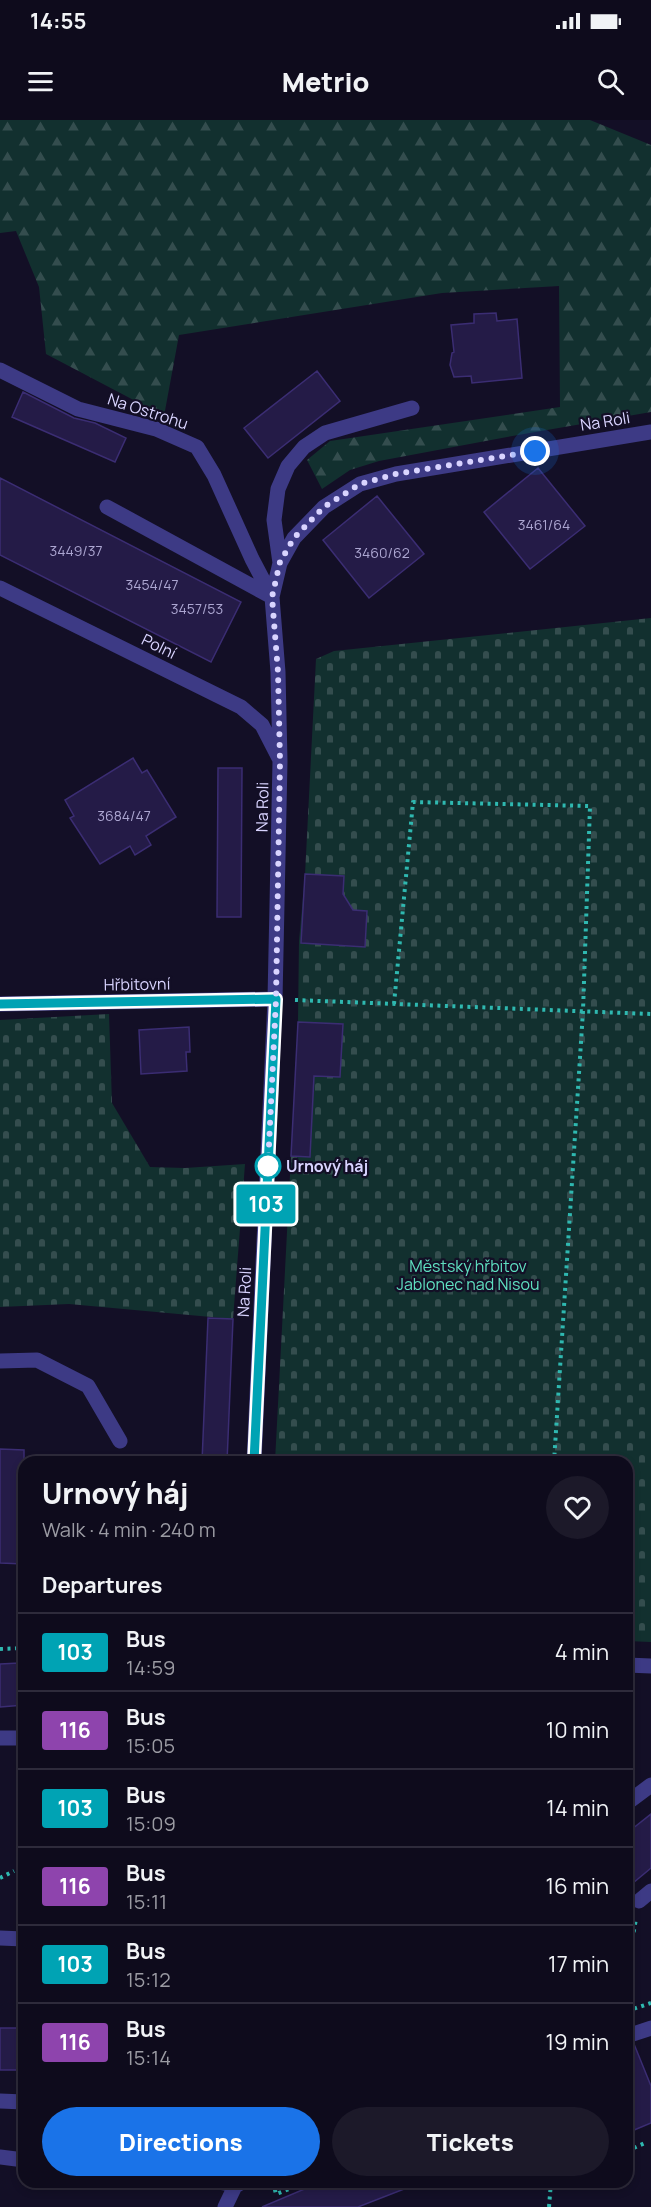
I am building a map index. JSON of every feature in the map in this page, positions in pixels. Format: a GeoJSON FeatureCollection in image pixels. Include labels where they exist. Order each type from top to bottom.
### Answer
{"type":"FeatureCollection","features":[{"type":"Feature","properties":{"kind":"street","name":"Na Ostrohu"},"geometry":{"type":"LineString","coordinates":[[0,370],[78,409],[156,429],[197,447],[214,475],[272,597]]}},
{"type":"Feature","properties":{"kind":"street"},"geometry":{"type":"LineString","coordinates":[[280,562],[274,520],[278,489],[288,466],[304,447],[324,433],[412,408]]}},
{"type":"Feature","properties":{"kind":"street","name":"Na Roli"},"geometry":{"type":"LineString","coordinates":[[254,1456],[276,999],[280,761],[278,672],[272,597],[280,562],[294,538],[324,507],[360,484],[396,474],[651,432]]}},
{"type":"Feature","properties":{"kind":"street"},"geometry":{"type":"LineString","coordinates":[[107,507],[272,597]]}},
{"type":"Feature","properties":{"kind":"street","name":"Polní"},"geometry":{"type":"LineString","coordinates":[[0,588],[241,707],[262,725],[280,761]]}},
{"type":"Feature","properties":{"kind":"street","name":"Hřbitovní"},"geometry":{"type":"LineString","coordinates":[[0,1004],[276,999]]}},
{"type":"Feature","properties":{"kind":"street"},"geometry":{"type":"LineString","coordinates":[[0,1362],[37,1360],[88,1386],[120,1441]]}},
{"type":"Feature","properties":{"kind":"street"},"geometry":{"type":"LineString","coordinates":[[633,1665],[651,1666]]}},
{"type":"Feature","properties":{"kind":"street"},"geometry":{"type":"LineString","coordinates":[[0,1738],[18,1738]]}},
{"type":"Feature","properties":{"kind":"street"},"geometry":{"type":"LineString","coordinates":[[633,1798],[651,1785]]}},
{"type":"Feature","properties":{"kind":"street"},"geometry":{"type":"LineString","coordinates":[[0,1938],[18,1939]]}},
{"type":"Feature","properties":{"kind":"street"},"geometry":{"type":"LineString","coordinates":[[633,2034],[651,2028]]}},
{"type":"Feature","properties":{"kind":"street"},"geometry":{"type":"LineString","coordinates":[[0,2101],[18,2102]]}},
{"type":"Feature","properties":{"kind":"street"},"geometry":{"type":"LineString","coordinates":[[0,2157],[18,2159]]}},
{"type":"Feature","properties":{"kind":"street"},"geometry":{"type":"LineString","coordinates":[[225,2207],[236,2188]]}},
{"type":"Feature","properties":{"kind":"path"},"geometry":{"type":"LineString","coordinates":[[394,1004],[413,802],[590,806],[583,1011],[554,1456]]}},
{"type":"Feature","properties":{"kind":"path"},"geometry":{"type":"LineString","coordinates":[[276,999],[651,1014]]}},
{"type":"Feature","properties":{"kind":"path"},"geometry":{"type":"LineString","coordinates":[[0,1649],[18,1648]]}},
{"type":"Feature","properties":{"kind":"path"},"geometry":{"type":"LineString","coordinates":[[0,1878],[14,1871]]}},
{"type":"Feature","properties":{"kind":"path"},"geometry":{"type":"LineString","coordinates":[[633,1945],[645,1896]]}},
{"type":"Feature","properties":{"kind":"path"},"geometry":{"type":"LineString","coordinates":[[633,2009],[651,2003]]}},
{"type":"Feature","properties":{"kind":"path"},"geometry":{"type":"LineString","coordinates":[[633,2148],[645,2143]]}},
{"type":"Feature","properties":{"kind":"path"},"geometry":{"type":"LineString","coordinates":[[274,2188],[276,2194],[292,2188]]}},
{"type":"Feature","properties":{"kind":"path"},"geometry":{"type":"LineString","coordinates":[[549,2207],[551,2188]]}},
{"type":"Feature","properties":{"kind":"green space"},"geometry":{"type":"Polygon","coordinates":[[[0,120],[590,120],[651,145],[651,412],[379,461],[350,470],[322,489],[307,460],[330,441],[560,407],[559,286],[442,293],[179,335],[164,416],[46,354],[39,287],[16,231],[0,233],[0,120]]]}},
{"type":"Feature","properties":{"kind":"green space","name":"Městský hřbitov Jablonec nad Nisou"},"geometry":{"type":"Polygon","coordinates":[[[651,618],[651,1642],[633,1641],[633,1456],[275,1456],[298,1022],[299,941],[305,875],[316,659],[334,651],[651,618]]]}},
{"type":"Feature","properties":{"kind":"green space","name":"Urnový háj"},"geometry":{"type":"Polygon","coordinates":[[[109,1014],[112,1103],[150,1167],[185,1168],[245,1164],[233,1319],[69,1304],[0,1307],[0,1020],[109,1014]]]}},
{"type":"Feature","properties":{"kind":"building"},"geometry":{"type":"Polygon","coordinates":[[[496,313],[497,321],[517,319],[522,378],[472,383],[471,376],[454,377],[450,365],[454,352],[451,325],[474,323],[474,314],[496,313]]]}},
{"type":"Feature","properties":{"kind":"building"},"geometry":{"type":"Polygon","coordinates":[[[317,371],[340,401],[268,458],[244,428],[317,371]]]}},
{"type":"Feature","properties":{"kind":"building"},"geometry":{"type":"Polygon","coordinates":[[[23,392],[74,418],[95,423],[126,438],[115,462],[12,417],[23,392]]]}},
{"type":"Feature","properties":{"kind":"building"},"geometry":{"type":"Polygon","coordinates":[[[538,468],[585,526],[530,569],[484,512],[538,468]]]}},
{"type":"Feature","properties":{"kind":"building"},"geometry":{"type":"Polygon","coordinates":[[[0,478],[241,602],[211,662],[0,555],[0,478]]]}},
{"type":"Feature","properties":{"kind":"building"},"geometry":{"type":"Polygon","coordinates":[[[377,496],[424,554],[369,598],[323,540],[377,496]]]}},
{"type":"Feature","properties":{"kind":"building"},"geometry":{"type":"Polygon","coordinates":[[[133,758],[142,773],[147,770],[176,817],[146,836],[151,845],[135,855],[130,846],[100,864],[70,818],[74,816],[65,800],[133,758]]]}},
{"type":"Feature","properties":{"kind":"building"},"geometry":{"type":"Polygon","coordinates":[[[218,768],[242,768],[241,917],[217,917],[218,768]]]}},
{"type":"Feature","properties":{"kind":"building"},"geometry":{"type":"Polygon","coordinates":[[[305,874],[344,876],[343,894],[353,910],[367,911],[365,947],[301,943],[305,874]]]}},
{"type":"Feature","properties":{"kind":"building"},"geometry":{"type":"Polygon","coordinates":[[[298,1022],[343,1024],[340,1077],[314,1076],[310,1157],[291,1156],[298,1022]]]}},
{"type":"Feature","properties":{"kind":"building"},"geometry":{"type":"Polygon","coordinates":[[[189,1027],[190,1052],[186,1052],[187,1071],[141,1074],[139,1030],[189,1027]]]}},
{"type":"Feature","properties":{"kind":"building"},"geometry":{"type":"Polygon","coordinates":[[[208,1318],[233,1319],[227,1456],[202,1456],[208,1318]]]}},
{"type":"Feature","properties":{"kind":"building"},"geometry":{"type":"Polygon","coordinates":[[[0,1449],[24,1450],[24,1456],[18,1456],[18,1564],[0,1563],[0,1449]]]}},
{"type":"Feature","properties":{"kind":"building"},"geometry":{"type":"Polygon","coordinates":[[[18,1663],[18,1706],[0,1707],[0,1664],[18,1663]]]}},
{"type":"Feature","properties":{"kind":"building"},"geometry":{"type":"Polygon","coordinates":[[[651,1814],[651,1868],[633,1883],[633,1828],[651,1814]]]}},
{"type":"Feature","properties":{"kind":"building"},"geometry":{"type":"Polygon","coordinates":[[[0,2028],[18,2028],[18,2070],[0,2070],[0,2028]]]}},
{"type":"Feature","properties":{"kind":"building"},"geometry":{"type":"Polygon","coordinates":[[[633,2044],[651,2086],[651,2123],[633,2130],[633,2044]]]}},
{"type":"Feature","properties":{"kind":"building"},"geometry":{"type":"Polygon","coordinates":[[[307,2188],[407,2188],[358,2207],[262,2207],[307,2188]]]}},
{"type":"Feature","properties":{"kind":"bus line","name":"103"},"geometry":{"type":"LineString","coordinates":[[0,1004],[276,999],[254,1456]]}},
{"type":"Feature","properties":{"kind":"place","name":"Urnový háj"},"geometry":{"type":"Point","coordinates":[268,1166]}},
{"type":"Feature","properties":{"kind":"route"},"geometry":{"type":"LineString","coordinates":[[268,1166],[276,999],[280,761],[278,672],[272,597],[280,562],[294,538],[324,507],[360,484],[396,474],[535,451]]}}]}
